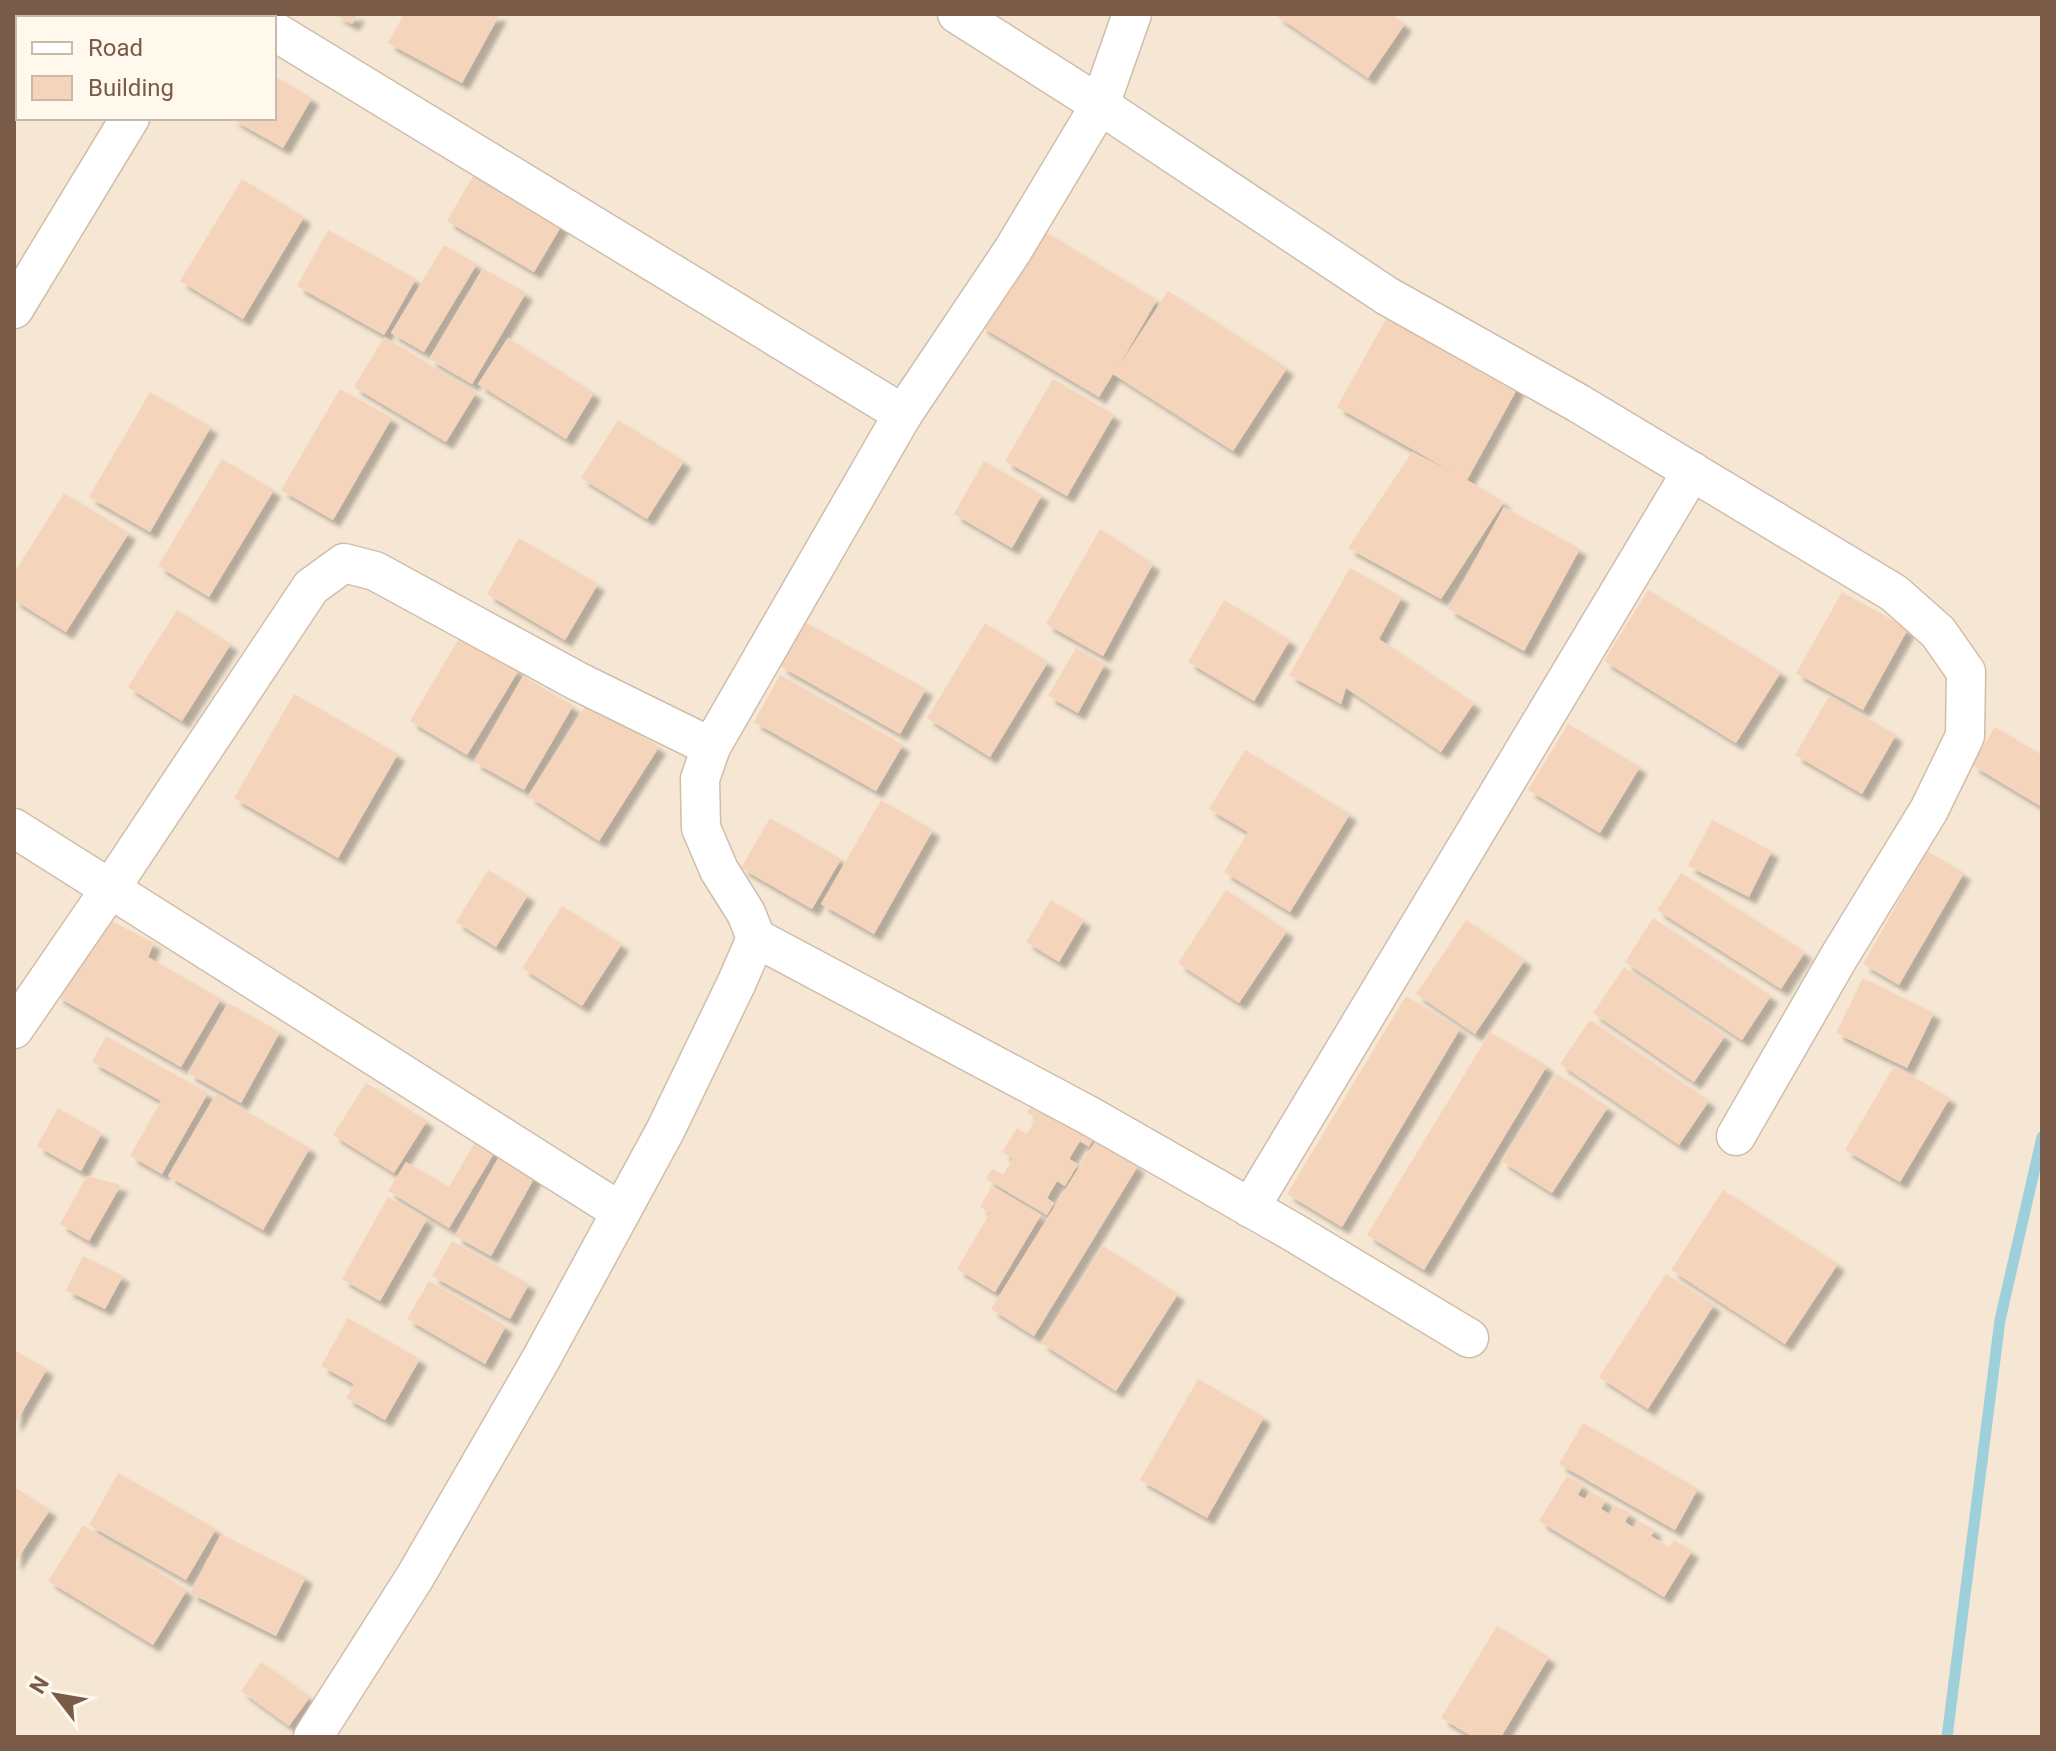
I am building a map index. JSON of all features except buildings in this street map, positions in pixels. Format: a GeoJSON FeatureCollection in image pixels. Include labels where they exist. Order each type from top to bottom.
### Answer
{"type":"FeatureCollection","features":[{"type":"Feature","properties":{"kind":"street"},"geometry":{"type":"LineString","coordinates":[[957,14],[1387,296],[1578,403],[1894,593],[1938,632],[1966,672],[1965,736],[1929,810],[1839,957],[1736,1136]]}},
{"type":"Feature","properties":{"kind":"street"},"geometry":{"type":"LineString","coordinates":[[1132,14],[1100,105],[1013,250],[903,414],[711,747],[700,779],[701,828],[719,870],[746,913],[756,938],[1088,1115],[1469,1338]]}},
{"type":"Feature","properties":{"kind":"street"},"geometry":{"type":"LineString","coordinates":[[276,32],[903,414]]}},
{"type":"Feature","properties":{"kind":"street"},"geometry":{"type":"LineString","coordinates":[[14,309],[129,120]]}},
{"type":"Feature","properties":{"kind":"street"},"geometry":{"type":"LineString","coordinates":[[1250,1208],[1692,471]]}},
{"type":"Feature","properties":{"kind":"street"},"geometry":{"type":"LineString","coordinates":[[14,1029],[311,587],[344,563],[375,571],[577,681],[711,747]]}},
{"type":"Feature","properties":{"kind":"street"},"geometry":{"type":"LineString","coordinates":[[14,828],[621,1212]]}},
{"type":"Feature","properties":{"kind":"street"},"geometry":{"type":"LineString","coordinates":[[313,1737],[415,1577],[541,1359],[665,1131],[756,938]]}},
{"type":"Feature","properties":{"kind":"shaded area"},"geometry":{"type":"Polygon","coordinates":[[[14,14],[2042,14],[2042,1737],[14,1737],[14,14]]]}},
{"type":"Feature","properties":{"kind":"waterway"},"geometry":{"type":"LineString","coordinates":[[1947,1737],[2000,1320],[2042,1137]]}}]}
